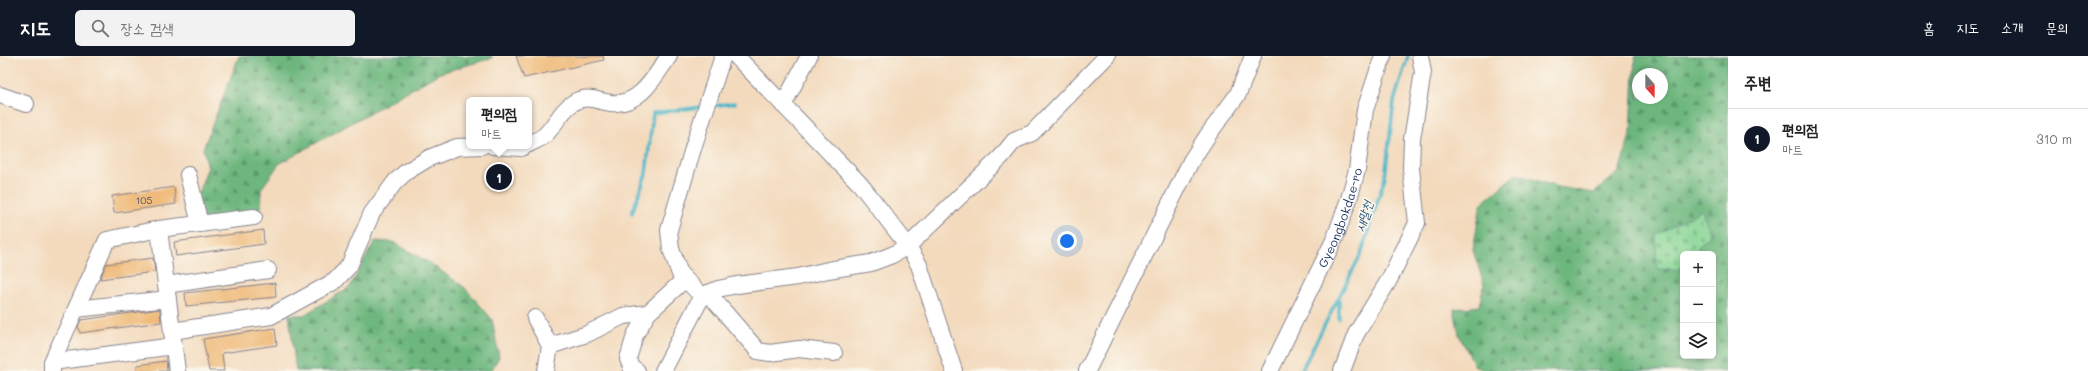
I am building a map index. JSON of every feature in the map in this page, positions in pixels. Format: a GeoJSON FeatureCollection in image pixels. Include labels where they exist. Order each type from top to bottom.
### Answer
{"type":"FeatureCollection","features":[{"type":"Feature","properties":{"kind":"street"},"geometry":{"type":"LineString","coordinates":[[532,142],[545,136],[571,104],[580,99],[589,97],[612,103],[634,98],[644,90],[669,56]]}},
{"type":"Feature","properties":{"kind":"street"},"geometry":{"type":"LineString","coordinates":[[723,56],[694,145],[669,230],[671,249],[680,274],[705,294],[758,351],[770,352],[799,349],[834,353]]}},
{"type":"Feature","properties":{"kind":"street"},"geometry":{"type":"LineString","coordinates":[[736,56],[861,185],[908,246],[919,265],[954,371]]}},
{"type":"Feature","properties":{"kind":"street"},"geometry":{"type":"LineString","coordinates":[[783,105],[809,56]]}},
{"type":"Feature","properties":{"kind":"street"},"geometry":{"type":"LineString","coordinates":[[663,371],[705,294],[737,285],[798,277],[828,270],[871,263],[908,246],[1001,157],[1014,141],[1032,133],[1107,56]]}},
{"type":"Feature","properties":{"kind":"street"},"geometry":{"type":"LineString","coordinates":[[1087,371],[1191,161],[1238,94],[1253,56]]}},
{"type":"Feature","properties":{"kind":"street","name":"Gyeongbokdae-ro"},"geometry":{"type":"LineString","coordinates":[[1270,371],[1335,238],[1349,199],[1357,170],[1365,110],[1383,56]]}},
{"type":"Feature","properties":{"kind":"street"},"geometry":{"type":"LineString","coordinates":[[1342,371],[1356,334],[1388,280],[1417,223],[1411,168],[1412,139],[1422,72],[1420,56]]}},
{"type":"Feature","properties":{"kind":"street"},"geometry":{"type":"LineString","coordinates":[[0,96],[26,104]]}},
{"type":"Feature","properties":{"kind":"street"},"geometry":{"type":"LineString","coordinates":[[52,367],[271,316],[335,281],[349,266],[372,213],[395,182],[406,172],[429,158],[457,147],[466,147]]}},
{"type":"Feature","properties":{"kind":"street"},"geometry":{"type":"LineString","coordinates":[[188,176],[200,224]]}},
{"type":"Feature","properties":{"kind":"street"},"geometry":{"type":"LineString","coordinates":[[52,367],[107,240],[159,228],[254,217]]}},
{"type":"Feature","properties":{"kind":"street"},"geometry":{"type":"LineString","coordinates":[[159,228],[177,371]]}},
{"type":"Feature","properties":{"kind":"street"},"geometry":{"type":"LineString","coordinates":[[76,309],[167,292],[268,270]]}},
{"type":"Feature","properties":{"kind":"street"},"geometry":{"type":"LineString","coordinates":[[630,370],[628,359],[635,335],[648,312],[685,279]]}},
{"type":"Feature","properties":{"kind":"street"},"geometry":{"type":"LineString","coordinates":[[550,346],[587,334],[623,316],[648,312]]}},
{"type":"Feature","properties":{"kind":"street"},"geometry":{"type":"LineString","coordinates":[[535,318],[550,346],[546,371]]}},
{"type":"Feature","properties":{"kind":"green space"},"geometry":{"type":"Polygon","coordinates":[[[239,56],[492,56],[492,58],[440,73],[279,164],[261,189],[261,212],[203,219],[197,196],[208,167],[203,149],[239,56]]]}},
{"type":"Feature","properties":{"kind":"green space"},"geometry":{"type":"Polygon","coordinates":[[[1635,56],[1728,56],[1728,371],[1486,371],[1475,366],[1459,335],[1454,309],[1479,306],[1484,285],[1473,250],[1481,204],[1516,174],[1558,187],[1594,193],[1619,172],[1631,132],[1632,104],[1668,104],[1668,68],[1634,68],[1635,56]]]}},
{"type":"Feature","properties":{"kind":"green space"},"geometry":{"type":"Polygon","coordinates":[[[1702,210],[1710,235],[1699,245],[1697,251],[1680,251],[1680,268],[1676,270],[1657,269],[1656,235],[1702,210]]]}},
{"type":"Feature","properties":{"kind":"green space"},"geometry":{"type":"Polygon","coordinates":[[[375,241],[393,242],[428,262],[464,287],[492,319],[499,357],[491,371],[296,371],[289,315],[304,315],[350,287],[375,241]]]}},
{"type":"Feature","properties":{"kind":"building"},"geometry":{"type":"Polygon","coordinates":[[[516,56],[603,56],[604,60],[524,78],[516,56]]]}},
{"type":"Feature","properties":{"kind":"building"},"geometry":{"type":"Polygon","coordinates":[[[174,187],[176,204],[114,213],[112,196],[174,187]]]}},
{"type":"Feature","properties":{"kind":"building"},"geometry":{"type":"Polygon","coordinates":[[[263,230],[264,244],[176,256],[174,242],[263,230]]]}},
{"type":"Feature","properties":{"kind":"building"},"geometry":{"type":"Polygon","coordinates":[[[153,258],[155,272],[100,279],[106,264],[153,258]]]}},
{"type":"Feature","properties":{"kind":"building"},"geometry":{"type":"Polygon","coordinates":[[[275,283],[276,297],[186,306],[185,293],[275,283]]]}},
{"type":"Feature","properties":{"kind":"building"},"geometry":{"type":"Polygon","coordinates":[[[160,309],[161,322],[80,333],[78,326],[81,320],[160,309]]]}},
{"type":"Feature","properties":{"kind":"building"},"geometry":{"type":"Polygon","coordinates":[[[275,328],[277,345],[222,353],[224,371],[209,371],[203,339],[275,328]]]}},
{"type":"Feature","properties":{"kind":"building"},"geometry":{"type":"Polygon","coordinates":[[[166,361],[167,371],[137,371],[137,365],[166,361]]]}},
{"type":"Feature","properties":{"kind":"waterway","name":"새말천"},"geometry":{"type":"LineString","coordinates":[[1301,371],[1361,254],[1385,177],[1394,101],[1408,56]]}},
{"type":"Feature","properties":{"kind":"waterway"},"geometry":{"type":"LineString","coordinates":[[711,106],[735,103]]}},
{"type":"Feature","properties":{"kind":"waterway"},"geometry":{"type":"LineString","coordinates":[[632,213],[646,174],[653,113],[701,107]]}},
{"type":"Feature","properties":{"kind":"waterway"},"geometry":{"type":"LineString","coordinates":[[1339,300],[1339,319]]}},
{"type":"Feature","properties":{"kind":"place","name":"편의점"},"geometry":{"type":"Point","coordinates":[499,177]}}]}
